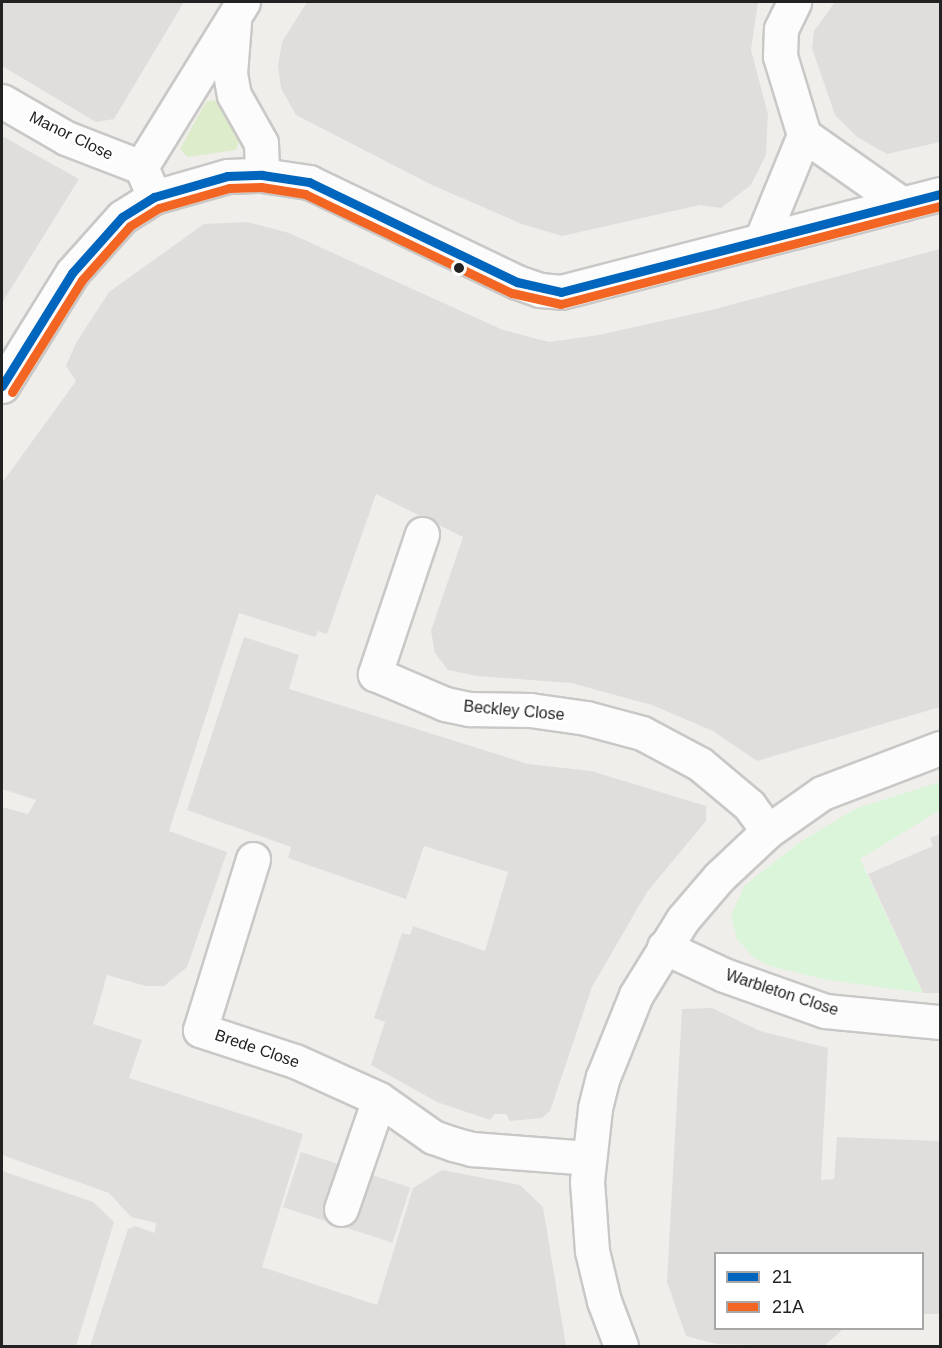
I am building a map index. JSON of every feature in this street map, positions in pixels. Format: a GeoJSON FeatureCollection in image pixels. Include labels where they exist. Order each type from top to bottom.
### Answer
{"type":"FeatureCollection","features":[{"type":"Feature","properties":{"kind":"street"},"geometry":{"type":"LineString","coordinates":[[794,2],[781,29],[780,56],[804,135],[902,204]]}},
{"type":"Feature","properties":{"kind":"street"},"geometry":{"type":"LineString","coordinates":[[154,197],[141,167],[239,8]]}},
{"type":"Feature","properties":{"kind":"street"},"geometry":{"type":"LineString","coordinates":[[239,8],[230,73],[234,95],[261,143],[262,175]]}},
{"type":"Feature","properties":{"kind":"street","name":"Manor Close"},"geometry":{"type":"LineString","coordinates":[[2,101],[66,138],[141,167]]}},
{"type":"Feature","properties":{"kind":"street"},"geometry":{"type":"LineString","coordinates":[[761,240],[804,135]]}},
{"type":"Feature","properties":{"kind":"street"},"geometry":{"type":"LineString","coordinates":[[2,386],[72,273],[95,244],[122,217],[154,197],[227,176],[262,175],[320,187],[540,290],[569,291],[940,194]]}},
{"type":"Feature","properties":{"kind":"street","name":"Beckley Close"},"geometry":{"type":"LineString","coordinates":[[422,534],[375,674],[445,704],[469,709],[530,710],[586,718],[642,733],[700,764],[749,805],[768,831]]}},
{"type":"Feature","properties":{"kind":"street"},"geometry":{"type":"LineString","coordinates":[[621,1347],[592,1251],[588,1158],[595,1108],[614,1047],[636,995],[664,947],[719,877],[768,831],[822,793],[940,748]]}},
{"type":"Feature","properties":{"kind":"street","name":"Brede Close"},"geometry":{"type":"LineString","coordinates":[[253,859],[200,1030],[295,1061],[379,1099],[434,1137],[453,1144],[472,1149],[588,1158]]}},
{"type":"Feature","properties":{"kind":"street","name":"Warbleton Close"},"geometry":{"type":"LineString","coordinates":[[664,947],[724,975],[825,1011],[940,1022]]}},
{"type":"Feature","properties":{"kind":"street"},"geometry":{"type":"LineString","coordinates":[[341,1209],[379,1099]]}},
{"type":"Feature","properties":{"kind":"shaded area"},"geometry":{"type":"Polygon","coordinates":[[[2,2],[184,2],[114,119],[96,122],[2,66],[2,2]]]}},
{"type":"Feature","properties":{"kind":"shaded area"},"geometry":{"type":"Polygon","coordinates":[[[307,2],[758,2],[751,50],[768,114],[766,155],[751,185],[721,208],[700,205],[562,236],[522,224],[432,185],[296,115],[281,88],[278,66],[282,42],[307,2]]]}},
{"type":"Feature","properties":{"kind":"shaded area"},"geometry":{"type":"Polygon","coordinates":[[[835,2],[940,2],[940,142],[887,154],[857,137],[835,115],[812,48],[814,31],[835,2]]]}},
{"type":"Feature","properties":{"kind":"shaded area"},"geometry":{"type":"Polygon","coordinates":[[[2,136],[79,179],[2,303],[2,136]]]}},
{"type":"Feature","properties":{"kind":"shaded area"},"geometry":{"type":"Polygon","coordinates":[[[247,222],[289,233],[503,330],[549,342],[599,335],[711,310],[940,249],[940,707],[757,761],[713,731],[652,705],[571,683],[477,676],[448,670],[435,653],[431,631],[463,537],[376,494],[327,634],[318,631],[315,637],[239,613],[169,831],[227,852],[187,967],[164,986],[146,986],[107,975],[93,1024],[142,1040],[129,1078],[303,1134],[262,1267],[377,1305],[413,1188],[442,1170],[520,1185],[543,1207],[566,1346],[90,1346],[128,1229],[135,1226],[155,1233],[156,1223],[131,1217],[109,1193],[2,1155],[2,807],[28,814],[36,800],[2,789],[2,483],[76,381],[66,366],[76,343],[109,292],[204,224],[247,222]]]}},
{"type":"Feature","properties":{"kind":"shaded area"},"geometry":{"type":"Polygon","coordinates":[[[244,637],[299,655],[289,689],[528,764],[591,771],[706,806],[706,821],[647,892],[592,987],[550,1111],[542,1118],[510,1121],[506,1114],[495,1114],[490,1120],[437,1102],[371,1065],[385,1022],[374,1018],[402,933],[410,935],[413,926],[485,951],[508,872],[424,846],[406,899],[288,858],[291,847],[187,810],[244,637]]]}},
{"type":"Feature","properties":{"kind":"shaded area"},"geometry":{"type":"Polygon","coordinates":[[[940,834],[940,993],[923,993],[868,874],[933,846],[930,838],[940,834]]]}},
{"type":"Feature","properties":{"kind":"shaded area"},"geometry":{"type":"Polygon","coordinates":[[[712,1008],[760,1031],[828,1048],[821,1180],[834,1179],[837,1137],[940,1141],[940,1314],[924,1314],[924,1252],[714,1252],[714,1330],[842,1330],[824,1346],[717,1344],[686,1336],[667,1282],[682,1009],[712,1008]]]}},
{"type":"Feature","properties":{"kind":"shaded area"},"geometry":{"type":"Polygon","coordinates":[[[301,1152],[410,1188],[392,1243],[283,1207],[301,1152]]]}},
{"type":"Feature","properties":{"kind":"shaded area"},"geometry":{"type":"Polygon","coordinates":[[[2,1171],[93,1202],[114,1222],[76,1346],[2,1346],[2,1171]]]}},
{"type":"Feature","properties":{"kind":"green space"},"geometry":{"type":"Polygon","coordinates":[[[219,100],[240,139],[236,150],[188,157],[180,149],[207,101],[219,100]]]}},
{"type":"Feature","properties":{"kind":"green space"},"geometry":{"type":"Polygon","coordinates":[[[940,782],[940,810],[860,859],[923,993],[828,980],[770,966],[754,958],[737,939],[731,916],[744,886],[800,842],[857,808],[940,782]]]}},
{"type":"Feature","properties":{"kind":"transit line","name":"21"},"geometry":{"type":"LineString","coordinates":[[2,386],[72,273],[122,217],[154,197],[227,176],[262,175],[309,182],[517,282],[561,292],[940,194]]}},
{"type":"Feature","properties":{"kind":"transit line","name":"21A"},"geometry":{"type":"LineString","coordinates":[[12,392],[82,280],[130,226],[159,208],[229,188],[261,187],[305,194],[512,293],[561,304],[940,206]]}}]}
